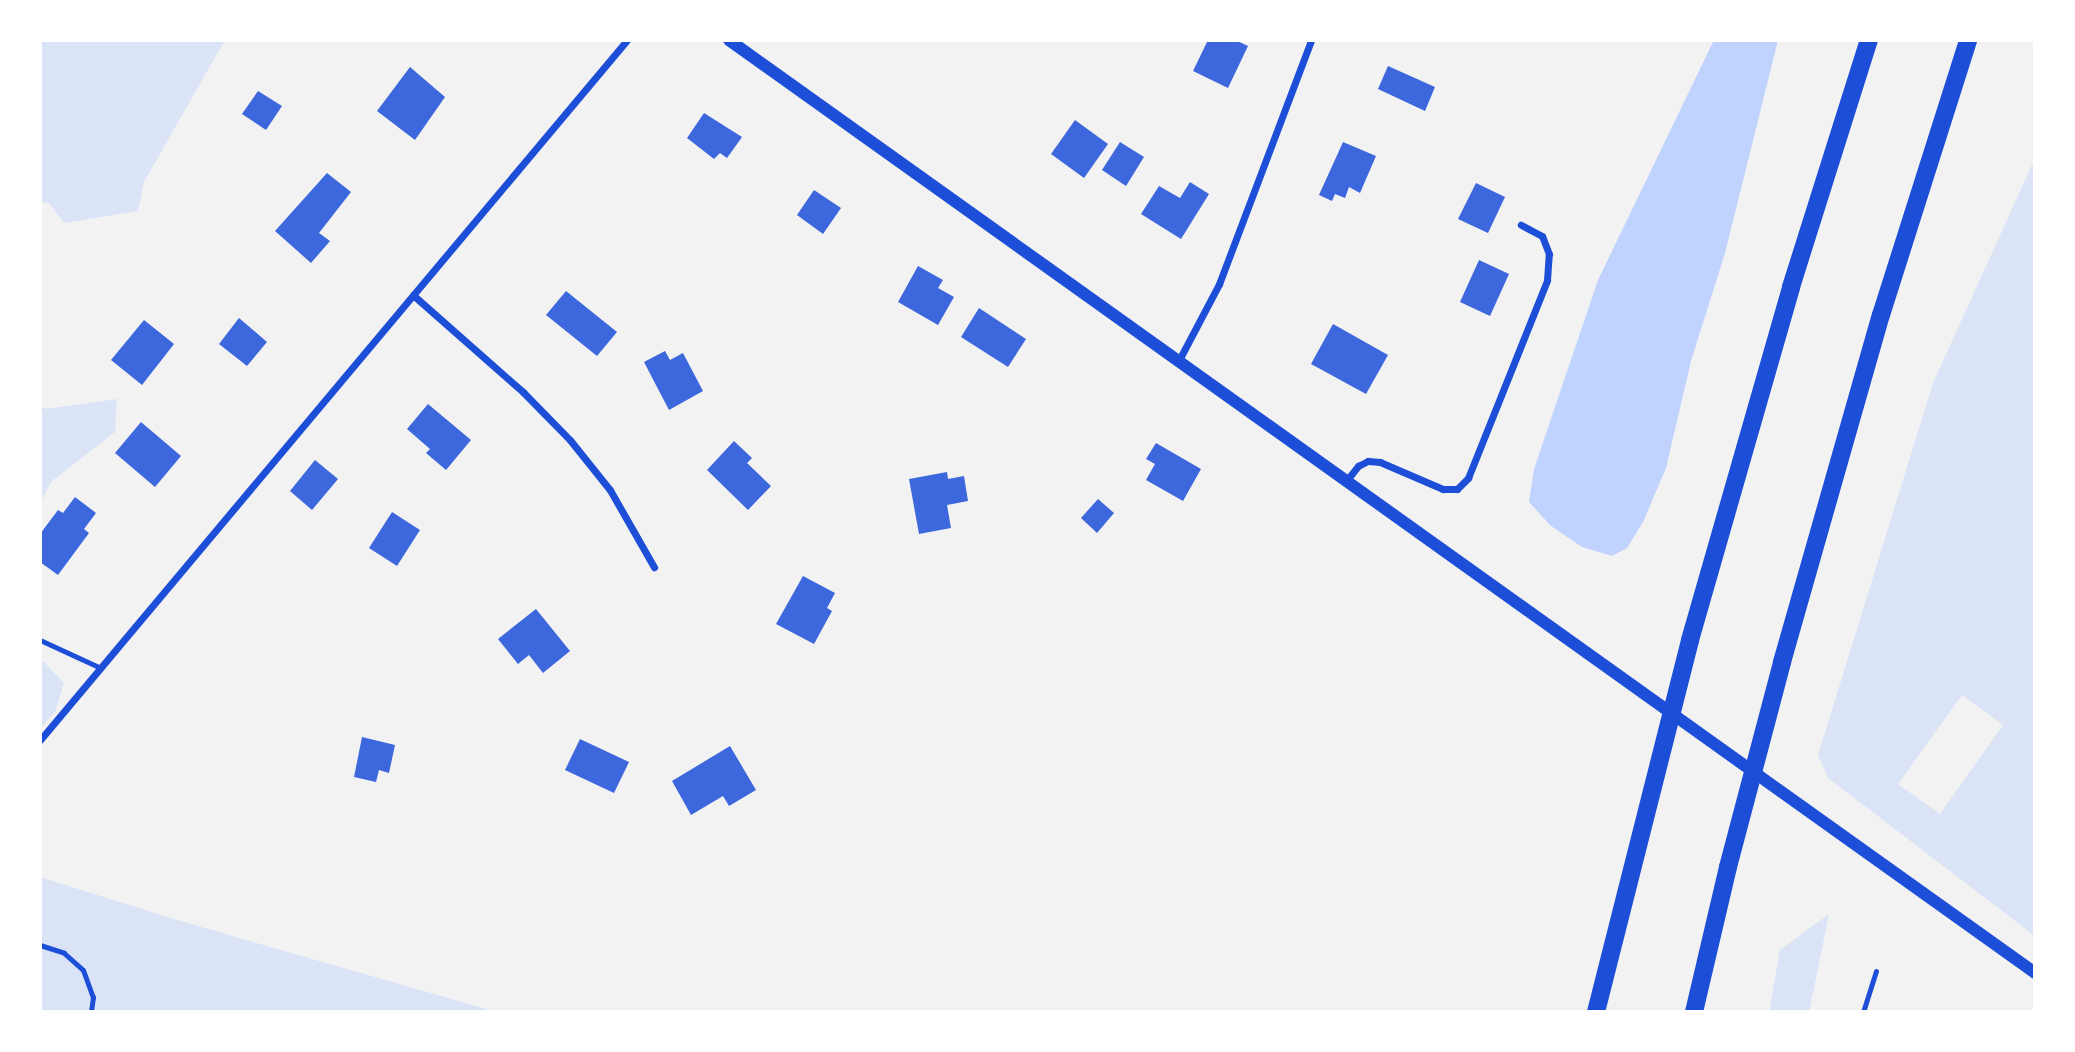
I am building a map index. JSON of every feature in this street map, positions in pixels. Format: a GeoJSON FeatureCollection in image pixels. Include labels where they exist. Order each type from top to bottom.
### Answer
{"type":"FeatureCollection","features":[{"type":"Feature","properties":{"kind":"highway"},"geometry":{"type":"LineString","coordinates":[[1596,1012],[1690,640],[1791,287],[1869,40]]}},
{"type":"Feature","properties":{"kind":"highway"},"geometry":{"type":"LineString","coordinates":[[1694,1012],[1728,867],[1782,662],[1881,315],[1968,40]]}},
{"type":"Feature","properties":{"kind":"street"},"geometry":{"type":"LineString","coordinates":[[40,740],[627,40]]}},
{"type":"Feature","properties":{"kind":"street"},"geometry":{"type":"LineString","coordinates":[[729,40],[2035,973]]}},
{"type":"Feature","properties":{"kind":"street"},"geometry":{"type":"LineString","coordinates":[[1179,360],[1219,284],[1311,40]]}},
{"type":"Feature","properties":{"kind":"street"},"geometry":{"type":"LineString","coordinates":[[1347,480],[1358,466],[1368,461],[1380,462],[1443,489],[1457,489],[1468,478],[1548,280],[1549,254],[1542,236],[1521,225]]}},
{"type":"Feature","properties":{"kind":"street"},"geometry":{"type":"LineString","coordinates":[[413,295],[523,392],[570,440],[610,490],[654,567]]}},
{"type":"Feature","properties":{"kind":"lane"},"geometry":{"type":"LineString","coordinates":[[40,640],[101,668]]}},
{"type":"Feature","properties":{"kind":"lane"},"geometry":{"type":"LineString","coordinates":[[40,945],[64,953],[83,970],[93,997],[91,1012]]}},
{"type":"Feature","properties":{"kind":"lane"},"geometry":{"type":"LineString","coordinates":[[1863,1012],[1876,971]]}},
{"type":"Feature","properties":{"kind":"shaded area"},"geometry":{"type":"Polygon","coordinates":[[[40,40],[225,40],[144,182],[138,211],[64,223],[49,203],[40,202],[40,40]]]}},
{"type":"Feature","properties":{"kind":"shaded area"},"geometry":{"type":"Polygon","coordinates":[[[2035,158],[2035,936],[1828,778],[1818,755],[1933,383],[2035,158]],[[1962,695],[1898,784],[1940,814],[2003,725],[1962,695]]]}},
{"type":"Feature","properties":{"kind":"shaded area"},"geometry":{"type":"Polygon","coordinates":[[[117,399],[115,432],[52,481],[40,503],[40,405],[46,409],[117,399]]]}},
{"type":"Feature","properties":{"kind":"shaded area"},"geometry":{"type":"Polygon","coordinates":[[[40,658],[64,683],[55,712],[40,729],[40,658]]]}},
{"type":"Feature","properties":{"kind":"shaded area"},"geometry":{"type":"Polygon","coordinates":[[[40,877],[177,920],[497,1012],[40,1012],[40,877]]]}},
{"type":"Feature","properties":{"kind":"shaded area"},"geometry":{"type":"Polygon","coordinates":[[[1829,914],[1809,1012],[1769,1012],[1780,950],[1829,914]]]}},
{"type":"Feature","properties":{"kind":"water"},"geometry":{"type":"Polygon","coordinates":[[[1714,40],[1778,40],[1725,253],[1691,361],[1666,468],[1643,522],[1627,548],[1612,556],[1582,547],[1551,526],[1529,502],[1534,469],[1598,280],[1714,40]]]}},
{"type":"Feature","properties":{"kind":"building"},"geometry":{"type":"Polygon","coordinates":[[[1208,40],[1235,40],[1248,46],[1228,88],[1193,71],[1208,40]]]}},
{"type":"Feature","properties":{"kind":"building"},"geometry":{"type":"Polygon","coordinates":[[[1388,66],[1435,87],[1425,111],[1378,89],[1388,66]]]}},
{"type":"Feature","properties":{"kind":"building"},"geometry":{"type":"Polygon","coordinates":[[[410,67],[445,97],[415,140],[377,111],[410,67]]]}},
{"type":"Feature","properties":{"kind":"building"},"geometry":{"type":"Polygon","coordinates":[[[258,91],[282,106],[266,130],[242,114],[258,91]]]}},
{"type":"Feature","properties":{"kind":"building"},"geometry":{"type":"Polygon","coordinates":[[[704,113],[742,137],[727,158],[720,153],[714,159],[687,138],[704,113]]]}},
{"type":"Feature","properties":{"kind":"building"},"geometry":{"type":"Polygon","coordinates":[[[1075,120],[1108,144],[1084,178],[1051,154],[1075,120]]]}},
{"type":"Feature","properties":{"kind":"building"},"geometry":{"type":"Polygon","coordinates":[[[1120,142],[1144,157],[1126,186],[1102,170],[1120,142]]]}},
{"type":"Feature","properties":{"kind":"building"},"geometry":{"type":"Polygon","coordinates":[[[1343,142],[1376,156],[1360,193],[1349,187],[1345,198],[1335,194],[1332,201],[1319,195],[1343,142]]]}},
{"type":"Feature","properties":{"kind":"building"},"geometry":{"type":"Polygon","coordinates":[[[327,173],[351,192],[319,233],[330,241],[311,263],[275,231],[327,173]]]}},
{"type":"Feature","properties":{"kind":"building"},"geometry":{"type":"Polygon","coordinates":[[[1190,182],[1209,194],[1181,239],[1141,214],[1159,186],[1180,198],[1190,182]]]}},
{"type":"Feature","properties":{"kind":"building"},"geometry":{"type":"Polygon","coordinates":[[[1476,183],[1505,197],[1488,233],[1458,219],[1476,183]]]}},
{"type":"Feature","properties":{"kind":"building"},"geometry":{"type":"Polygon","coordinates":[[[814,190],[841,208],[823,234],[797,215],[814,190]]]}},
{"type":"Feature","properties":{"kind":"building"},"geometry":{"type":"Polygon","coordinates":[[[1479,260],[1509,274],[1490,316],[1460,302],[1479,260]]]}},
{"type":"Feature","properties":{"kind":"building"},"geometry":{"type":"Polygon","coordinates":[[[918,266],[943,280],[938,288],[954,297],[938,325],[898,302],[918,266]]]}},
{"type":"Feature","properties":{"kind":"building"},"geometry":{"type":"Polygon","coordinates":[[[566,291],[617,332],[597,356],[546,315],[566,291]]]}},
{"type":"Feature","properties":{"kind":"building"},"geometry":{"type":"Polygon","coordinates":[[[979,308],[1026,339],[1008,367],[961,337],[979,308]]]}},
{"type":"Feature","properties":{"kind":"building"},"geometry":{"type":"Polygon","coordinates":[[[239,318],[267,342],[247,366],[219,344],[239,318]]]}},
{"type":"Feature","properties":{"kind":"building"},"geometry":{"type":"Polygon","coordinates":[[[144,320],[174,344],[142,385],[111,360],[144,320]]]}},
{"type":"Feature","properties":{"kind":"building"},"geometry":{"type":"Polygon","coordinates":[[[1333,324],[1388,355],[1366,394],[1311,364],[1333,324]]]}},
{"type":"Feature","properties":{"kind":"building"},"geometry":{"type":"Polygon","coordinates":[[[665,351],[670,360],[683,353],[703,391],[669,410],[644,362],[665,351]]]}},
{"type":"Feature","properties":{"kind":"building"},"geometry":{"type":"Polygon","coordinates":[[[428,404],[471,440],[446,470],[426,453],[430,449],[407,429],[428,404]]]}},
{"type":"Feature","properties":{"kind":"building"},"geometry":{"type":"Polygon","coordinates":[[[141,422],[181,456],[155,487],[115,453],[141,422]]]}},
{"type":"Feature","properties":{"kind":"building"},"geometry":{"type":"Polygon","coordinates":[[[734,441],[752,458],[747,463],[771,486],[748,510],[707,470],[734,441]]]}},
{"type":"Feature","properties":{"kind":"building"},"geometry":{"type":"Polygon","coordinates":[[[1156,443],[1201,469],[1183,501],[1146,480],[1155,464],[1146,459],[1156,443]]]}},
{"type":"Feature","properties":{"kind":"building"},"geometry":{"type":"Polygon","coordinates":[[[315,460],[338,479],[312,510],[290,491],[315,460]]]}},
{"type":"Feature","properties":{"kind":"building"},"geometry":{"type":"Polygon","coordinates":[[[947,472],[948,479],[964,476],[968,501],[947,505],[951,528],[919,534],[909,479],[947,472]]]}},
{"type":"Feature","properties":{"kind":"building"},"geometry":{"type":"Polygon","coordinates":[[[75,497],[96,513],[84,529],[89,533],[58,575],[40,562],[40,534],[58,510],[63,513],[75,497]]]}},
{"type":"Feature","properties":{"kind":"building"},"geometry":{"type":"Polygon","coordinates":[[[1098,499],[1114,513],[1097,533],[1081,518],[1098,499]]]}},
{"type":"Feature","properties":{"kind":"building"},"geometry":{"type":"Polygon","coordinates":[[[392,512],[420,530],[397,566],[369,548],[392,512]]]}},
{"type":"Feature","properties":{"kind":"building"},"geometry":{"type":"Polygon","coordinates":[[[803,576],[835,593],[827,608],[832,611],[814,644],[776,624],[803,576]]]}},
{"type":"Feature","properties":{"kind":"building"},"geometry":{"type":"Polygon","coordinates":[[[536,609],[570,651],[543,673],[529,655],[518,664],[498,639],[536,609]]]}},
{"type":"Feature","properties":{"kind":"building"},"geometry":{"type":"Polygon","coordinates":[[[362,737],[395,745],[389,773],[379,770],[376,782],[354,777],[362,737]]]}},
{"type":"Feature","properties":{"kind":"building"},"geometry":{"type":"Polygon","coordinates":[[[580,739],[629,762],[614,793],[565,770],[580,739]]]}},
{"type":"Feature","properties":{"kind":"building"},"geometry":{"type":"Polygon","coordinates":[[[730,746],[756,790],[729,806],[723,796],[691,815],[672,781],[730,746]]]}}]}
